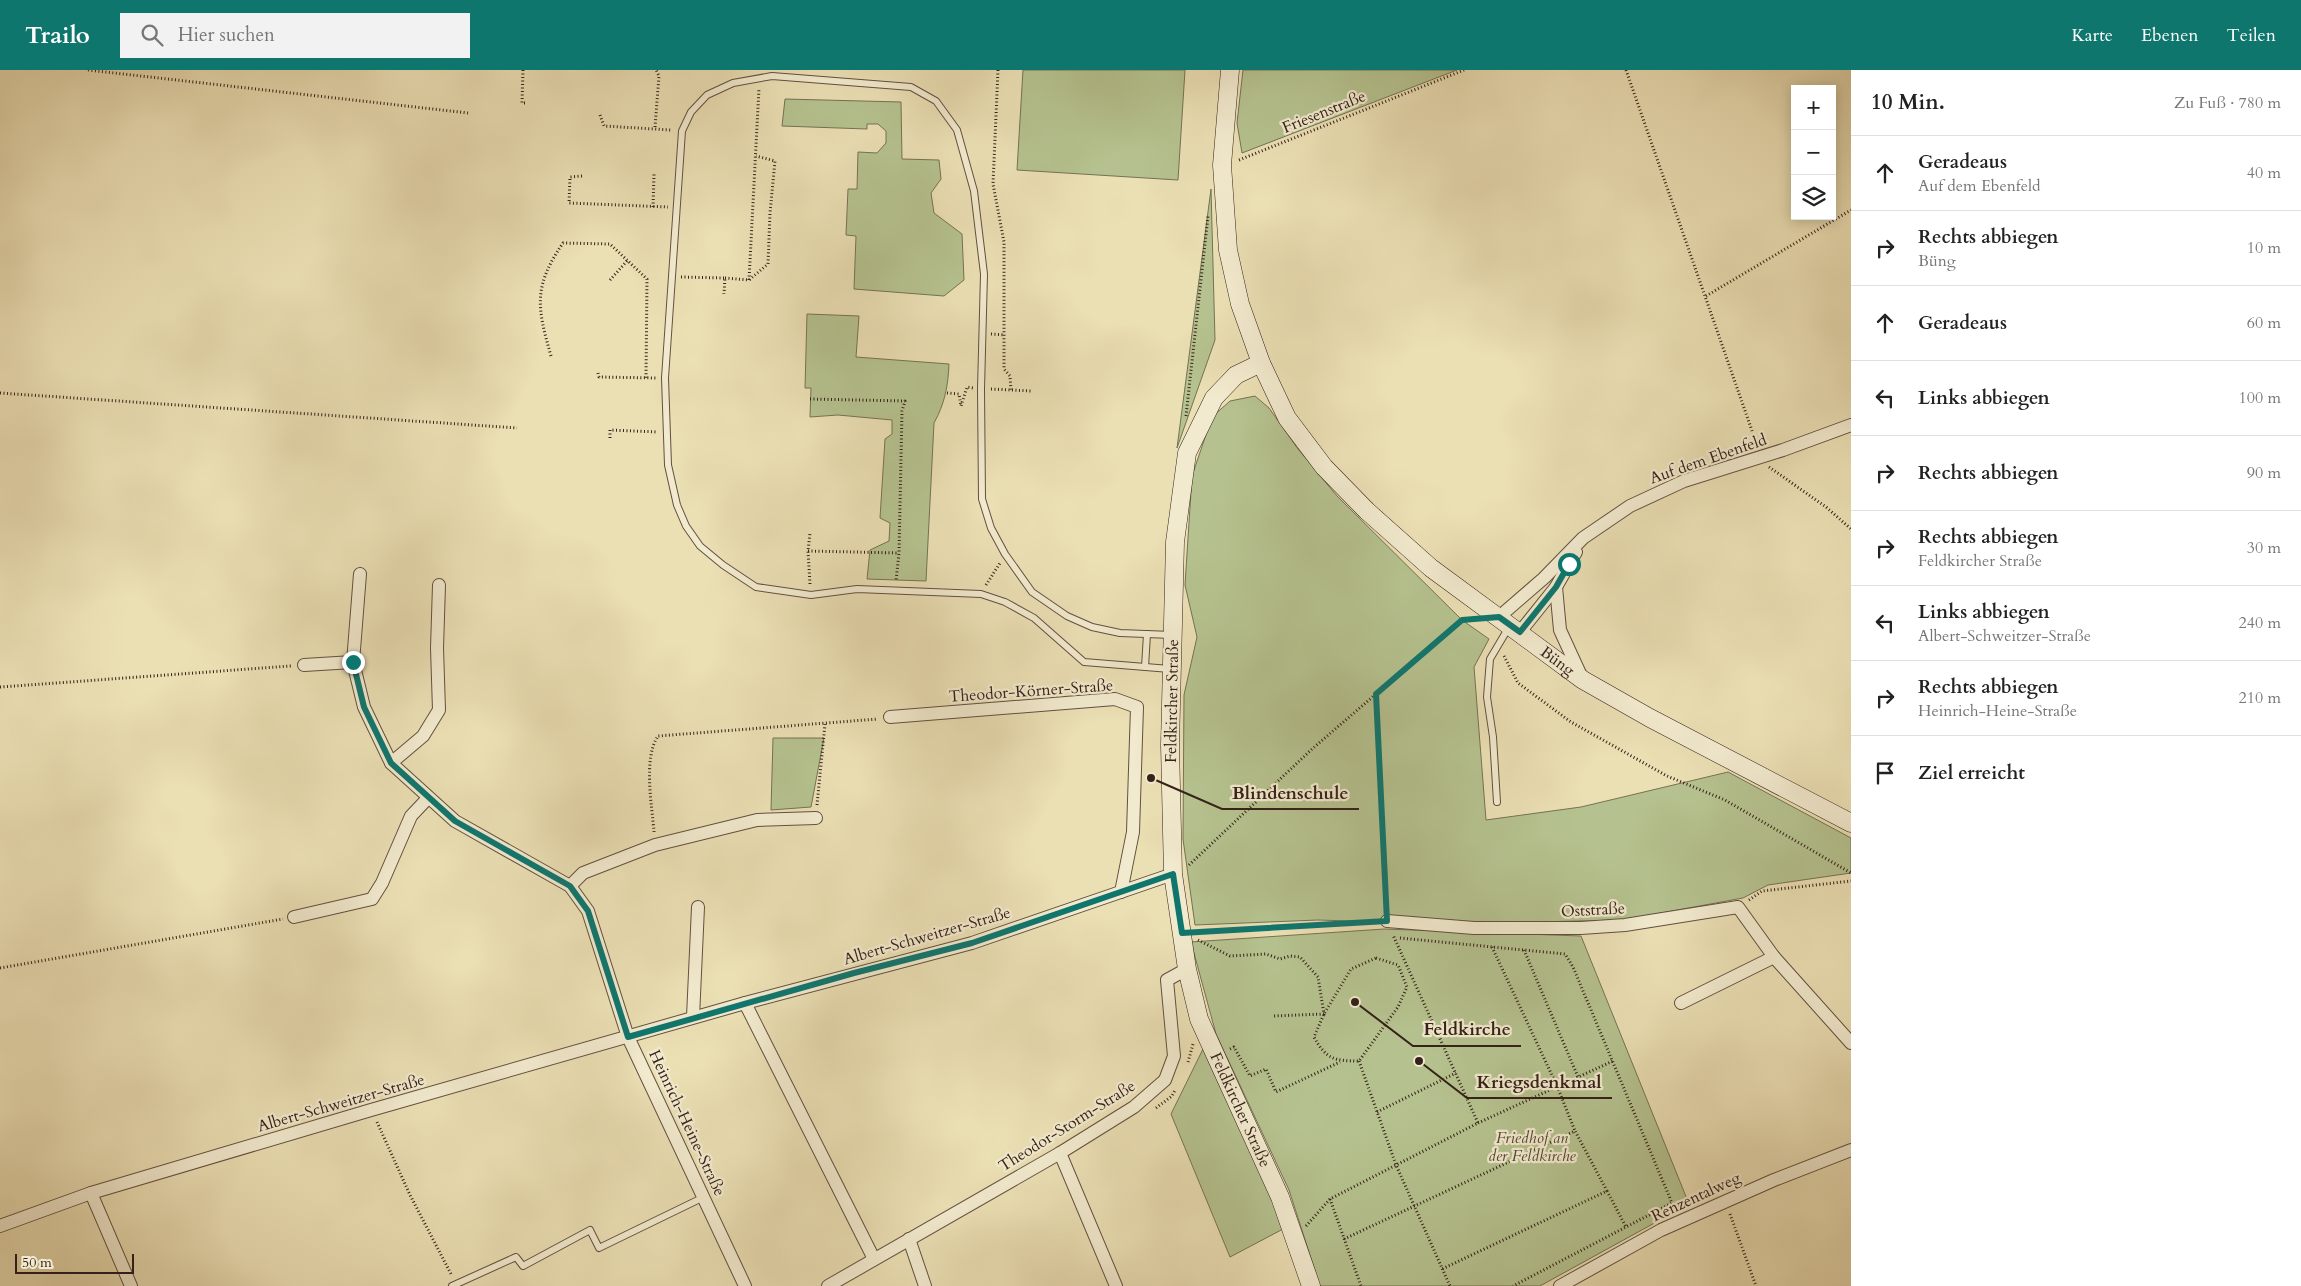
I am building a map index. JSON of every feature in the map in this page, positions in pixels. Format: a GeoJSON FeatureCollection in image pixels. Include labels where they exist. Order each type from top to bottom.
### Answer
{"type":"FeatureCollection","features":[{"type":"Feature","properties":{"kind":"street","name":"Büng"},"geometry":{"type":"LineString","coordinates":[[1230,70],[1222,165],[1228,250],[1240,304],[1261,363],[1287,418],[1324,467],[1367,511],[1431,568],[1583,680],[1650,718],[1851,823]]}},
{"type":"Feature","properties":{"kind":"street","name":"Feldkircher Straße"},"geometry":{"type":"LineString","coordinates":[[1261,363],[1236,375],[1214,398],[1188,453],[1175,542],[1170,746],[1173,874],[1187,969],[1199,1019],[1280,1198],[1312,1286]]}},
{"type":"Feature","properties":{"kind":"street","name":"Auf dem Ebenfeld"},"geometry":{"type":"LineString","coordinates":[[1509,625],[1544,578],[1582,538],[1630,506],[1658,491],[1851,425]]}},
{"type":"Feature","properties":{"kind":"street","name":"Auf dem Ebenfeld"},"geometry":{"type":"LineString","coordinates":[[1509,625],[1556,587],[1582,538]]}},
{"type":"Feature","properties":{"kind":"street","name":"Heinrich-Heine-Straße"},"geometry":{"type":"LineString","coordinates":[[360,574],[353,662],[364,707],[391,763],[455,821],[570,886],[588,911],[628,1037],[746,1286]]}},
{"type":"Feature","properties":{"kind":"street"},"geometry":{"type":"LineString","coordinates":[[391,763],[422,736],[439,710],[437,648],[439,585]]}},
{"type":"Feature","properties":{"kind":"street"},"geometry":{"type":"LineString","coordinates":[[1556,587],[1560,630],[1583,680]]}},
{"type":"Feature","properties":{"kind":"street"},"geometry":{"type":"LineString","coordinates":[[304,665],[353,662]]}},
{"type":"Feature","properties":{"kind":"street","name":"Theodor-Körner-Straße"},"geometry":{"type":"LineString","coordinates":[[890,717],[1115,698],[1137,707],[1133,832],[1121,892]]}},
{"type":"Feature","properties":{"kind":"street"},"geometry":{"type":"LineString","coordinates":[[294,917],[372,899],[382,884],[411,816],[428,798]]}},
{"type":"Feature","properties":{"kind":"street"},"geometry":{"type":"LineString","coordinates":[[570,886],[583,873],[655,846],[757,820],[816,818]]}},
{"type":"Feature","properties":{"kind":"street","name":"Albert-Schweitzer-Straße"},"geometry":{"type":"LineString","coordinates":[[0,1226],[91,1193],[371,1110],[693,1017],[972,943],[1173,874]]}},
{"type":"Feature","properties":{"kind":"street"},"geometry":{"type":"LineString","coordinates":[[693,1017],[698,907]]}},
{"type":"Feature","properties":{"kind":"street"},"geometry":{"type":"LineString","coordinates":[[1738,907],[1774,957],[1851,1043]]}},
{"type":"Feature","properties":{"kind":"street","name":"Oststraße"},"geometry":{"type":"LineString","coordinates":[[1387,921],[1474,928],[1581,928],[1625,925],[1738,907]]}},
{"type":"Feature","properties":{"kind":"street"},"geometry":{"type":"LineString","coordinates":[[1681,1003],[1774,957]]}},
{"type":"Feature","properties":{"kind":"street","name":"Theodor-Storm-Straße"},"geometry":{"type":"LineString","coordinates":[[828,1286],[1060,1153],[1134,1107],[1165,1080],[1174,1056],[1167,980],[1187,969]]}},
{"type":"Feature","properties":{"kind":"street"},"geometry":{"type":"LineString","coordinates":[[745,1003],[874,1259]]}},
{"type":"Feature","properties":{"kind":"street","name":"Renzentalweg"},"geometry":{"type":"LineString","coordinates":[[1560,1286],[1662,1230],[1774,1180],[1851,1150]]}},
{"type":"Feature","properties":{"kind":"street"},"geometry":{"type":"LineString","coordinates":[[1060,1153],[1116,1286]]}},
{"type":"Feature","properties":{"kind":"street"},"geometry":{"type":"LineString","coordinates":[[91,1193],[131,1286]]}},
{"type":"Feature","properties":{"kind":"street"},"geometry":{"type":"LineString","coordinates":[[909,1239],[925,1286]]}},
{"type":"Feature","properties":{"kind":"lane"},"geometry":{"type":"LineString","coordinates":[[1172,670],[1084,662],[1034,618],[1005,602],[981,594],[895,589],[857,589],[810,595],[756,587],[723,565],[700,546],[686,526],[676,505],[668,465],[665,378],[682,131],[690,112],[707,95],[733,83],[772,76],[911,87],[936,101],[957,130],[974,191],[984,274],[981,389],[982,499],[991,528],[1005,554],[1032,592],[1067,616],[1110,631],[1173,636]]}},
{"type":"Feature","properties":{"kind":"lane"},"geometry":{"type":"LineString","coordinates":[[1496,802],[1493,738],[1487,697],[1490,660],[1509,625]]}},
{"type":"Feature","properties":{"kind":"lane"},"geometry":{"type":"LineString","coordinates":[[1145,667],[1147,634]]}},
{"type":"Feature","properties":{"kind":"lane"},"geometry":{"type":"LineString","coordinates":[[454,1285],[516,1257],[523,1266],[590,1230],[599,1248],[704,1197]]}},
{"type":"Feature","properties":{"kind":"path"},"geometry":{"type":"LineString","coordinates":[[88,70],[468,113]]}},
{"type":"Feature","properties":{"kind":"path"},"geometry":{"type":"LineString","coordinates":[[523,70],[522,103],[527,104]]}},
{"type":"Feature","properties":{"kind":"path"},"geometry":{"type":"LineString","coordinates":[[655,128],[659,76],[656,70]]}},
{"type":"Feature","properties":{"kind":"path"},"geometry":{"type":"LineString","coordinates":[[998,70],[993,184],[1004,242],[1004,369],[1010,376],[1011,390]]}},
{"type":"Feature","properties":{"kind":"path","name":"Friesenstraße"},"geometry":{"type":"LineString","coordinates":[[1222,165],[1464,70]]}},
{"type":"Feature","properties":{"kind":"path"},"geometry":{"type":"LineString","coordinates":[[1626,70],[1761,457],[1772,471],[1826,507],[1851,529]]}},
{"type":"Feature","properties":{"kind":"path"},"geometry":{"type":"LineString","coordinates":[[749,280],[760,78]]}},
{"type":"Feature","properties":{"kind":"path"},"geometry":{"type":"LineString","coordinates":[[600,115],[604,126],[682,131]]}},
{"type":"Feature","properties":{"kind":"path"},"geometry":{"type":"LineString","coordinates":[[672,277],[749,280],[768,264],[775,161],[756,156]]}},
{"type":"Feature","properties":{"kind":"path"},"geometry":{"type":"LineString","coordinates":[[653,207],[654,174]]}},
{"type":"Feature","properties":{"kind":"path"},"geometry":{"type":"LineString","coordinates":[[582,176],[570,177],[569,203],[676,207]]}},
{"type":"Feature","properties":{"kind":"path"},"geometry":{"type":"LineString","coordinates":[[1706,296],[1851,210]]}},
{"type":"Feature","properties":{"kind":"path"},"geometry":{"type":"LineString","coordinates":[[1185,419],[1208,211]]}},
{"type":"Feature","properties":{"kind":"path"},"geometry":{"type":"LineString","coordinates":[[551,356],[541,320],[541,284],[549,264],[563,243],[610,244],[647,279],[646,378]]}},
{"type":"Feature","properties":{"kind":"path"},"geometry":{"type":"LineString","coordinates":[[549,264],[556,254]]}},
{"type":"Feature","properties":{"kind":"path"},"geometry":{"type":"LineString","coordinates":[[610,280],[628,261]]}},
{"type":"Feature","properties":{"kind":"path"},"geometry":{"type":"LineString","coordinates":[[724,294],[725,278]]}},
{"type":"Feature","properties":{"kind":"path"},"geometry":{"type":"LineString","coordinates":[[598,373],[599,377],[665,378]]}},
{"type":"Feature","properties":{"kind":"path"},"geometry":{"type":"LineString","coordinates":[[947,393],[959,394],[961,406],[966,388],[1031,391]]}},
{"type":"Feature","properties":{"kind":"path"},"geometry":{"type":"LineString","coordinates":[[0,393],[517,428]]}},
{"type":"Feature","properties":{"kind":"path"},"geometry":{"type":"LineString","coordinates":[[810,400],[906,401],[902,411],[899,553],[895,589]]}},
{"type":"Feature","properties":{"kind":"path"},"geometry":{"type":"LineString","coordinates":[[610,438],[610,430],[667,432]]}},
{"type":"Feature","properties":{"kind":"path"},"geometry":{"type":"LineString","coordinates":[[810,533],[808,551],[810,595]]}},
{"type":"Feature","properties":{"kind":"path"},"geometry":{"type":"LineString","coordinates":[[808,551],[899,553]]}},
{"type":"Feature","properties":{"kind":"path"},"geometry":{"type":"LineString","coordinates":[[981,594],[1005,554]]}},
{"type":"Feature","properties":{"kind":"path"},"geometry":{"type":"LineString","coordinates":[[1173,874],[1194,862],[1312,749],[1462,620],[1509,625]]}},
{"type":"Feature","properties":{"kind":"path"},"geometry":{"type":"LineString","coordinates":[[1500,643],[1518,683],[1571,722],[1667,776],[1724,800],[1851,872]]}},
{"type":"Feature","properties":{"kind":"path"},"geometry":{"type":"LineString","coordinates":[[0,687],[304,665]]}},
{"type":"Feature","properties":{"kind":"path"},"geometry":{"type":"LineString","coordinates":[[1376,694],[1387,921],[1478,1123]]}},
{"type":"Feature","properties":{"kind":"path"},"geometry":{"type":"LineString","coordinates":[[655,846],[650,767],[652,745],[658,736],[825,724],[890,717]]}},
{"type":"Feature","properties":{"kind":"path"},"geometry":{"type":"LineString","coordinates":[[816,818],[825,724]]}},
{"type":"Feature","properties":{"kind":"path"},"geometry":{"type":"LineString","coordinates":[[1738,907],[1762,891],[1851,881]]}},
{"type":"Feature","properties":{"kind":"path"},"geometry":{"type":"LineString","coordinates":[[0,968],[294,917]]}},
{"type":"Feature","properties":{"kind":"path"},"geometry":{"type":"LineString","coordinates":[[1182,933],[1387,921]]}},
{"type":"Feature","properties":{"kind":"path"},"geometry":{"type":"LineString","coordinates":[[1182,933],[1230,956],[1266,954],[1280,959],[1290,956],[1300,957],[1318,977],[1324,1014]]}},
{"type":"Feature","properties":{"kind":"path"},"geometry":{"type":"LineString","coordinates":[[1394,937],[1565,954],[1573,967],[1672,1203],[1513,1286]]}},
{"type":"Feature","properties":{"kind":"path"},"geometry":{"type":"LineString","coordinates":[[1492,946],[1557,1086],[1575,1131],[1626,1227]]}},
{"type":"Feature","properties":{"kind":"path"},"geometry":{"type":"LineString","coordinates":[[1524,950],[1578,1077]]}},
{"type":"Feature","properties":{"kind":"path"},"geometry":{"type":"LineString","coordinates":[[1376,958],[1398,965],[1407,987],[1392,1015],[1359,1061],[1341,1061],[1323,1054],[1314,1037],[1324,1014],[1351,969],[1376,958]]}},
{"type":"Feature","properties":{"kind":"path"},"geometry":{"type":"LineString","coordinates":[[1273,1016],[1324,1014]]}},
{"type":"Feature","properties":{"kind":"path"},"geometry":{"type":"LineString","coordinates":[[1215,1055],[1234,1047],[1250,1076],[1266,1069],[1276,1092],[1341,1061]]}},
{"type":"Feature","properties":{"kind":"path"},"geometry":{"type":"LineString","coordinates":[[1359,1061],[1396,1165],[1450,1286]]}},
{"type":"Feature","properties":{"kind":"path"},"geometry":{"type":"LineString","coordinates":[[1302,1231],[1330,1199],[1478,1123],[1613,1061]]}},
{"type":"Feature","properties":{"kind":"path"},"geometry":{"type":"LineString","coordinates":[[1377,1112],[1456,1073]]}},
{"type":"Feature","properties":{"kind":"path"},"geometry":{"type":"LineString","coordinates":[[371,1110],[454,1285]]}},
{"type":"Feature","properties":{"kind":"path"},"geometry":{"type":"LineString","coordinates":[[1344,1239],[1575,1131]]}},
{"type":"Feature","properties":{"kind":"path"},"geometry":{"type":"LineString","coordinates":[[1442,1270],[1607,1191]]}},
{"type":"Feature","properties":{"kind":"path"},"geometry":{"type":"LineString","coordinates":[[1330,1199],[1361,1286]]}},
{"type":"Feature","properties":{"kind":"path"},"geometry":{"type":"LineString","coordinates":[[1726,1201],[1756,1286]]}},
{"type":"Feature","properties":{"kind":"green space"},"geometry":{"type":"Polygon","coordinates":[[[1023,70],[1185,70],[1178,180],[1017,170],[1023,70]]]}},
{"type":"Feature","properties":{"kind":"green space"},"geometry":{"type":"Polygon","coordinates":[[[1243,70],[1457,70],[1242,153],[1237,123],[1243,70]]]}},
{"type":"Feature","properties":{"kind":"green space"},"geometry":{"type":"Polygon","coordinates":[[[785,99],[901,102],[902,159],[939,160],[941,179],[931,193],[934,213],[962,234],[964,280],[944,296],[854,289],[856,236],[846,235],[848,189],[857,189],[858,152],[877,153],[886,143],[886,131],[878,124],[867,124],[867,129],[782,126],[785,99]]]}},
{"type":"Feature","properties":{"kind":"green space"},"geometry":{"type":"Polygon","coordinates":[[[1211,189],[1215,340],[1177,448],[1211,189]]]}},
{"type":"Feature","properties":{"kind":"green space"},"geometry":{"type":"Polygon","coordinates":[[[807,314],[859,316],[856,357],[949,364],[945,394],[934,423],[926,581],[867,579],[870,550],[889,541],[890,523],[880,518],[885,439],[892,434],[892,420],[838,415],[810,417],[811,388],[805,388],[807,314]]]}},
{"type":"Feature","properties":{"kind":"green space"},"geometry":{"type":"Polygon","coordinates":[[[1255,396],[1269,408],[1298,449],[1337,496],[1462,620],[1489,639],[1474,667],[1486,820],[1581,807],[1728,772],[1851,838],[1851,873],[1768,885],[1743,898],[1623,920],[1445,924],[1318,920],[1195,925],[1183,839],[1184,695],[1197,637],[1185,585],[1192,476],[1212,417],[1230,401],[1255,396]]]}},
{"type":"Feature","properties":{"kind":"green space"},"geometry":{"type":"Polygon","coordinates":[[[773,738],[824,738],[811,807],[771,810],[773,738]]]}},
{"type":"Feature","properties":{"kind":"green space","name":"Friedhof an der Feldkirche"},"geometry":{"type":"Polygon","coordinates":[[[1384,929],[1581,936],[1689,1204],[1540,1286],[1320,1286],[1289,1190],[1216,1034],[1191,942],[1384,929]]]}},
{"type":"Feature","properties":{"kind":"green space"},"geometry":{"type":"Polygon","coordinates":[[[1203,1049],[1285,1228],[1230,1257],[1171,1114],[1203,1049]]]}},
{"type":"Feature","properties":{"kind":"place","name":"Blindenschule"},"geometry":{"type":"Point","coordinates":[1151,778]}},
{"type":"Feature","properties":{"kind":"place","name":"Feldkirche"},"geometry":{"type":"Point","coordinates":[1355,1002]}},
{"type":"Feature","properties":{"kind":"place","name":"Kriegsdenkmal"},"geometry":{"type":"Point","coordinates":[1419,1061]}},
{"type":"Feature","properties":{"kind":"route"},"geometry":{"type":"LineString","coordinates":[[353,662],[364,707],[391,763],[455,821],[570,886],[588,911],[628,1037],[693,1017],[854,973],[972,943],[1173,874],[1182,933],[1387,921],[1376,694],[1462,620],[1499,617],[1520,632],[1539,611],[1569,564]]}}]}
